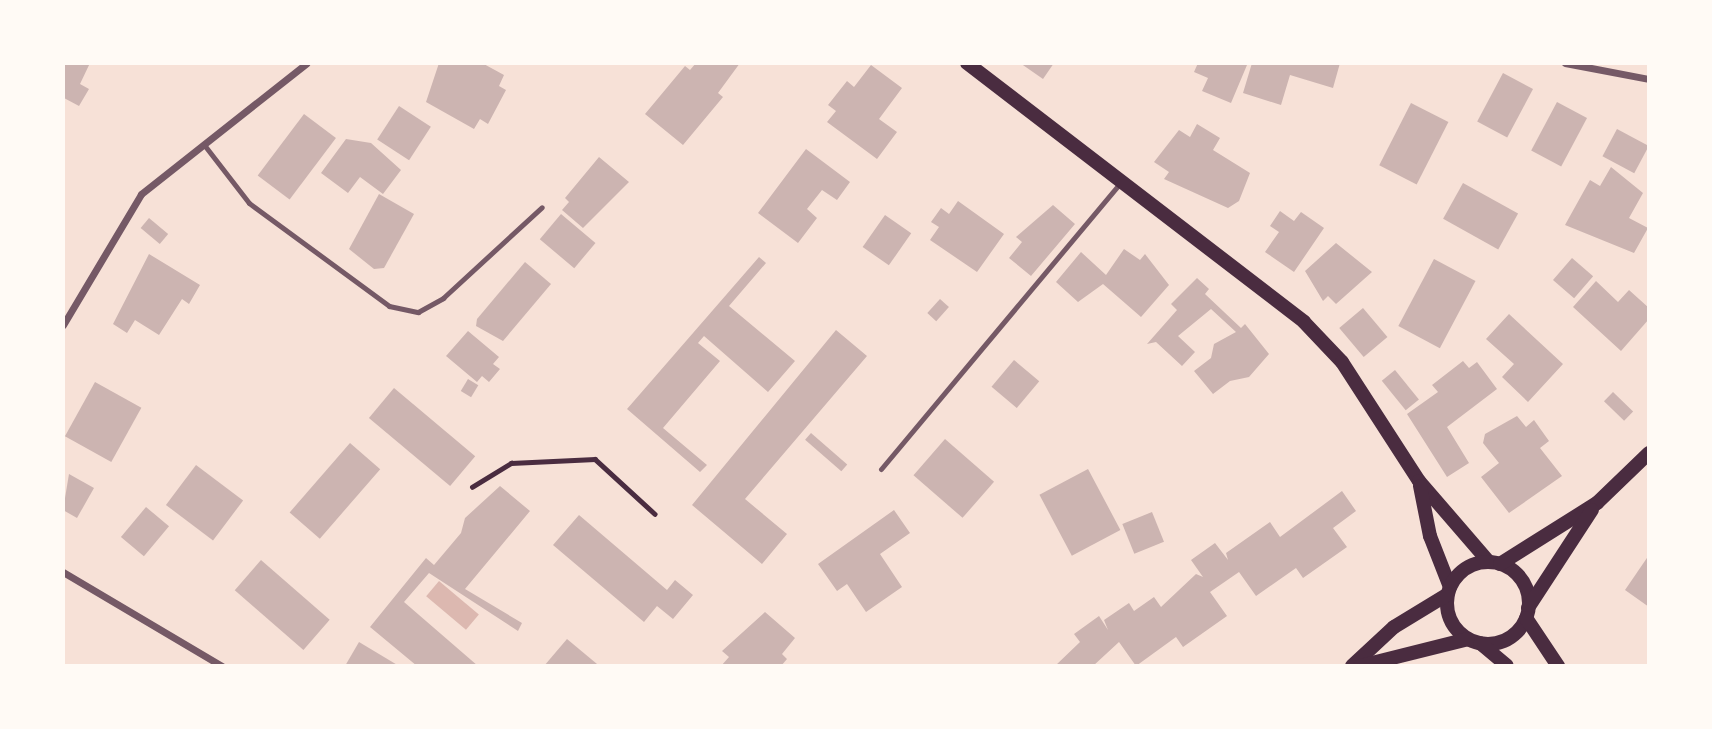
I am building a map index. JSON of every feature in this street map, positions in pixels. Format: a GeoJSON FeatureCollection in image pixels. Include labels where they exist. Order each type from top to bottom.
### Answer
{"type":"FeatureCollection","features":[{"type":"Feature","properties":{"kind":"main road"},"geometry":{"type":"LineString","coordinates":[[967,63],[1123,179],[1304,322],[1342,362],[1419,481],[1495,563],[1522,581],[1527,613],[1558,666]]}},
{"type":"Feature","properties":{"kind":"main road"},"geometry":{"type":"LineString","coordinates":[[1352,666],[1394,627],[1449,590],[1473,565],[1495,563],[1597,503],[1649,453]]}},
{"type":"Feature","properties":{"kind":"main road"},"geometry":{"type":"LineString","coordinates":[[1419,481],[1430,536],[1449,590],[1451,620],[1507,666]]}},
{"type":"Feature","properties":{"kind":"main road"},"geometry":{"type":"LineString","coordinates":[[1360,666],[1474,641],[1508,638],[1527,613],[1597,503]]}},
{"type":"Feature","properties":{"kind":"street"},"geometry":{"type":"LineString","coordinates":[[63,325],[141,194],[307,63]]}},
{"type":"Feature","properties":{"kind":"street"},"geometry":{"type":"LineString","coordinates":[[1565,63],[1649,79]]}},
{"type":"Feature","properties":{"kind":"street"},"geometry":{"type":"LineString","coordinates":[[63,572],[222,666]]}},
{"type":"Feature","properties":{"kind":"lane"},"geometry":{"type":"LineString","coordinates":[[205,146],[248,203],[389,306],[418,312],[443,298],[542,207]]}},
{"type":"Feature","properties":{"kind":"lane"},"geometry":{"type":"LineString","coordinates":[[881,469],[1123,179]]}},
{"type":"Feature","properties":{"kind":"path"},"geometry":{"type":"LineString","coordinates":[[472,487],[511,463],[595,459],[654,514]]}},
{"type":"Feature","properties":{"kind":"shaded area"},"geometry":{"type":"Polygon","coordinates":[[[439,581],[479,614],[466,630],[426,596],[439,581]]]}},
{"type":"Feature","properties":{"kind":"building"},"geometry":{"type":"Polygon","coordinates":[[[63,63],[90,63],[80,84],[89,89],[79,106],[64,98],[63,63]]]}},
{"type":"Feature","properties":{"kind":"building"},"geometry":{"type":"Polygon","coordinates":[[[439,63],[482,63],[504,75],[499,86],[506,90],[488,124],[480,119],[474,129],[426,102],[439,63]]]}},
{"type":"Feature","properties":{"kind":"building"},"geometry":{"type":"Polygon","coordinates":[[[696,63],[740,63],[718,93],[723,97],[683,145],[645,114],[685,66],[690,70],[696,63]]]}},
{"type":"Feature","properties":{"kind":"building"},"geometry":{"type":"Polygon","coordinates":[[[1020,63],[1054,63],[1043,79],[1020,63]]]}},
{"type":"Feature","properties":{"kind":"building"},"geometry":{"type":"Polygon","coordinates":[[[1198,63],[1247,65],[1231,103],[1202,91],[1208,78],[1194,72],[1198,63]]]}},
{"type":"Feature","properties":{"kind":"building"},"geometry":{"type":"Polygon","coordinates":[[[1252,63],[1340,63],[1333,88],[1290,75],[1281,105],[1243,93],[1252,63]]]}},
{"type":"Feature","properties":{"kind":"building"},"geometry":{"type":"Polygon","coordinates":[[[871,65],[902,88],[879,119],[897,132],[877,159],[827,122],[836,111],[828,105],[847,81],[854,87],[871,65]]]}},
{"type":"Feature","properties":{"kind":"building"},"geometry":{"type":"Polygon","coordinates":[[[1503,73],[1533,89],[1507,138],[1477,122],[1503,73]]]}},
{"type":"Feature","properties":{"kind":"building"},"geometry":{"type":"Polygon","coordinates":[[[1557,102],[1587,118],[1561,167],[1531,151],[1557,102]]]}},
{"type":"Feature","properties":{"kind":"building"},"geometry":{"type":"Polygon","coordinates":[[[1411,103],[1448,122],[1417,184],[1379,165],[1411,103]]]}},
{"type":"Feature","properties":{"kind":"building"},"geometry":{"type":"Polygon","coordinates":[[[399,106],[431,127],[409,160],[377,140],[399,106]]]}},
{"type":"Feature","properties":{"kind":"building"},"geometry":{"type":"Polygon","coordinates":[[[304,114],[336,138],[290,200],[258,175],[304,114]]]}},
{"type":"Feature","properties":{"kind":"building"},"geometry":{"type":"Polygon","coordinates":[[[1197,124],[1220,138],[1213,150],[1250,173],[1239,201],[1228,208],[1164,179],[1169,172],[1154,162],[1179,130],[1190,137],[1197,124]]]}},
{"type":"Feature","properties":{"kind":"building"},"geometry":{"type":"Polygon","coordinates":[[[1617,129],[1649,146],[1634,173],[1602,156],[1617,129]]]}},
{"type":"Feature","properties":{"kind":"building"},"geometry":{"type":"Polygon","coordinates":[[[346,139],[371,143],[401,170],[383,194],[360,177],[348,193],[321,173],[346,139]]]}},
{"type":"Feature","properties":{"kind":"building"},"geometry":{"type":"Polygon","coordinates":[[[806,149],[850,182],[837,200],[822,190],[807,209],[817,218],[798,243],[758,213],[806,149]]]}},
{"type":"Feature","properties":{"kind":"building"},"geometry":{"type":"Polygon","coordinates":[[[599,157],[629,182],[583,228],[562,210],[569,202],[565,198],[599,157]]]}},
{"type":"Feature","properties":{"kind":"building"},"geometry":{"type":"Polygon","coordinates":[[[1611,167],[1643,193],[1629,218],[1648,228],[1634,253],[1565,225],[1590,180],[1600,186],[1611,167]]]}},
{"type":"Feature","properties":{"kind":"building"},"geometry":{"type":"Polygon","coordinates":[[[1463,183],[1518,214],[1498,249],[1443,219],[1463,183]]]}},
{"type":"Feature","properties":{"kind":"building"},"geometry":{"type":"Polygon","coordinates":[[[379,194],[414,214],[384,268],[374,269],[349,249],[379,194]]]}},
{"type":"Feature","properties":{"kind":"building"},"geometry":{"type":"Polygon","coordinates":[[[958,201],[1004,234],[977,272],[930,240],[939,227],[931,222],[941,208],[949,214],[958,201]]]}},
{"type":"Feature","properties":{"kind":"building"},"geometry":{"type":"Polygon","coordinates":[[[1053,205],[1075,224],[1031,276],[1009,258],[1022,242],[1016,237],[1053,205]]]}},
{"type":"Feature","properties":{"kind":"building"},"geometry":{"type":"Polygon","coordinates":[[[1280,211],[1294,221],[1301,212],[1324,228],[1294,272],[1265,252],[1279,232],[1270,226],[1280,211]]]}},
{"type":"Feature","properties":{"kind":"building"},"geometry":{"type":"Polygon","coordinates":[[[561,214],[595,243],[574,268],[540,239],[561,214]]]}},
{"type":"Feature","properties":{"kind":"building"},"geometry":{"type":"Polygon","coordinates":[[[885,215],[911,233],[889,265],[863,247],[885,215]]]}},
{"type":"Feature","properties":{"kind":"building"},"geometry":{"type":"Polygon","coordinates":[[[149,218],[168,234],[160,244],[141,228],[149,218]]]}},
{"type":"Feature","properties":{"kind":"building"},"geometry":{"type":"Polygon","coordinates":[[[1336,243],[1372,272],[1336,304],[1328,296],[1323,301],[1305,271],[1336,243]]]}},
{"type":"Feature","properties":{"kind":"building"},"geometry":{"type":"Polygon","coordinates":[[[1124,249],[1140,260],[1145,254],[1169,285],[1141,317],[1103,284],[1078,302],[1056,282],[1081,252],[1106,275],[1124,249]]]}},
{"type":"Feature","properties":{"kind":"building"},"geometry":{"type":"Polygon","coordinates":[[[149,254],[200,285],[189,304],[182,299],[159,335],[135,320],[127,333],[113,324],[149,254]]]}},
{"type":"Feature","properties":{"kind":"building"},"geometry":{"type":"Polygon","coordinates":[[[759,257],[766,263],[729,306],[795,361],[768,392],[704,336],[698,343],[720,361],[663,428],[707,465],[700,472],[627,409],[759,257]]]}},
{"type":"Feature","properties":{"kind":"building"},"geometry":{"type":"Polygon","coordinates":[[[1572,258],[1593,276],[1574,298],[1553,280],[1572,258]]]}},
{"type":"Feature","properties":{"kind":"building"},"geometry":{"type":"Polygon","coordinates":[[[1434,259],[1475,281],[1440,348],[1398,326],[1434,259]]]}},
{"type":"Feature","properties":{"kind":"building"},"geometry":{"type":"Polygon","coordinates":[[[525,262],[551,284],[503,341],[476,326],[477,319],[525,262]]]}},
{"type":"Feature","properties":{"kind":"building"},"geometry":{"type":"Polygon","coordinates":[[[1197,278],[1209,289],[1205,294],[1241,328],[1245,324],[1269,354],[1249,377],[1230,381],[1213,394],[1194,371],[1211,358],[1214,344],[1236,332],[1211,309],[1178,336],[1195,352],[1182,366],[1156,342],[1147,344],[1177,310],[1171,304],[1197,278]]]}},
{"type":"Feature","properties":{"kind":"building"},"geometry":{"type":"Polygon","coordinates":[[[1596,281],[1618,302],[1629,290],[1649,308],[1649,319],[1621,351],[1573,307],[1596,281]]]}},
{"type":"Feature","properties":{"kind":"building"},"geometry":{"type":"Polygon","coordinates":[[[940,299],[949,307],[936,321],[927,313],[940,299]]]}},
{"type":"Feature","properties":{"kind":"building"},"geometry":{"type":"Polygon","coordinates":[[[1363,308],[1387,337],[1364,357],[1339,328],[1363,308]]]}},
{"type":"Feature","properties":{"kind":"building"},"geometry":{"type":"Polygon","coordinates":[[[1509,314],[1563,364],[1528,402],[1502,377],[1514,364],[1486,339],[1509,314]]]}},
{"type":"Feature","properties":{"kind":"building"},"geometry":{"type":"Polygon","coordinates":[[[836,330],[867,356],[745,499],[787,534],[762,564],[692,505],[836,330]]]}},
{"type":"Feature","properties":{"kind":"building"},"geometry":{"type":"Polygon","coordinates":[[[468,331],[499,357],[493,364],[500,369],[489,382],[482,376],[477,382],[446,356],[468,331]]]}},
{"type":"Feature","properties":{"kind":"building"},"geometry":{"type":"Polygon","coordinates":[[[1014,360],[1039,381],[1017,408],[992,387],[1014,360]]]}},
{"type":"Feature","properties":{"kind":"building"},"geometry":{"type":"Polygon","coordinates":[[[1463,361],[1469,368],[1477,362],[1497,389],[1447,427],[1469,463],[1447,477],[1407,414],[1438,392],[1432,385],[1463,361]]]}},
{"type":"Feature","properties":{"kind":"building"},"geometry":{"type":"Polygon","coordinates":[[[1395,370],[1419,400],[1406,410],[1382,381],[1395,370]]]}},
{"type":"Feature","properties":{"kind":"building"},"geometry":{"type":"Polygon","coordinates":[[[468,379],[478,385],[471,397],[461,391],[468,379]]]}},
{"type":"Feature","properties":{"kind":"building"},"geometry":{"type":"Polygon","coordinates":[[[95,382],[141,408],[111,462],[65,436],[95,382]]]}},
{"type":"Feature","properties":{"kind":"building"},"geometry":{"type":"Polygon","coordinates":[[[394,388],[475,456],[450,486],[369,418],[394,388]]]}},
{"type":"Feature","properties":{"kind":"building"},"geometry":{"type":"Polygon","coordinates":[[[1613,392],[1633,411],[1624,421],[1604,401],[1613,392]]]}},
{"type":"Feature","properties":{"kind":"building"},"geometry":{"type":"Polygon","coordinates":[[[1517,416],[1526,427],[1534,420],[1549,441],[1540,448],[1562,476],[1509,513],[1481,477],[1499,463],[1483,443],[1485,434],[1517,416]]]}},
{"type":"Feature","properties":{"kind":"building"},"geometry":{"type":"Polygon","coordinates":[[[811,433],[847,464],[841,471],[805,440],[811,433]]]}},
{"type":"Feature","properties":{"kind":"building"},"geometry":{"type":"Polygon","coordinates":[[[945,439],[994,482],[963,518],[914,475],[945,439]]]}},
{"type":"Feature","properties":{"kind":"building"},"geometry":{"type":"Polygon","coordinates":[[[350,443],[380,469],[320,539],[290,512],[350,443]]]}},
{"type":"Feature","properties":{"kind":"building"},"geometry":{"type":"Polygon","coordinates":[[[196,465],[243,501],[213,540],[166,505],[196,465]]]}},
{"type":"Feature","properties":{"kind":"building"},"geometry":{"type":"Polygon","coordinates":[[[1088,469],[1120,530],[1072,556],[1039,495],[1088,469]]]}},
{"type":"Feature","properties":{"kind":"building"},"geometry":{"type":"Polygon","coordinates":[[[69,474],[94,488],[77,518],[63,510],[69,474]]]}},
{"type":"Feature","properties":{"kind":"building"},"geometry":{"type":"Polygon","coordinates":[[[500,486],[530,511],[465,589],[522,623],[518,631],[429,573],[404,602],[478,666],[417,666],[370,627],[426,558],[434,565],[461,533],[465,518],[500,486]]]}},
{"type":"Feature","properties":{"kind":"building"},"geometry":{"type":"Polygon","coordinates":[[[1342,491],[1356,511],[1333,528],[1347,547],[1303,578],[1296,568],[1256,596],[1239,572],[1210,592],[1227,616],[1183,647],[1176,637],[1136,666],[1119,642],[1093,666],[1055,666],[1080,642],[1074,634],[1099,616],[1108,630],[1104,620],[1129,603],[1134,611],[1154,597],[1161,607],[1196,574],[1203,577],[1191,560],[1215,543],[1228,560],[1226,553],[1270,522],[1280,537],[1342,491]]]}},
{"type":"Feature","properties":{"kind":"building"},"geometry":{"type":"Polygon","coordinates":[[[146,507],[169,526],[144,556],[121,537],[146,507]]]}},
{"type":"Feature","properties":{"kind":"building"},"geometry":{"type":"Polygon","coordinates":[[[894,510],[910,533],[880,554],[902,587],[866,612],[847,584],[837,591],[818,564],[894,510]]]}},
{"type":"Feature","properties":{"kind":"building"},"geometry":{"type":"Polygon","coordinates":[[[1152,512],[1164,542],[1134,554],[1122,524],[1152,512]]]}},
{"type":"Feature","properties":{"kind":"building"},"geometry":{"type":"Polygon","coordinates":[[[579,515],[667,590],[675,580],[693,595],[673,619],[657,606],[644,622],[553,545],[579,515]]]}},
{"type":"Feature","properties":{"kind":"building"},"geometry":{"type":"Polygon","coordinates":[[[1649,555],[1649,607],[1625,590],[1649,555]]]}},
{"type":"Feature","properties":{"kind":"building"},"geometry":{"type":"Polygon","coordinates":[[[261,560],[330,620],[303,650],[235,590],[261,560]]]}},
{"type":"Feature","properties":{"kind":"building"},"geometry":{"type":"Polygon","coordinates":[[[765,612],[795,638],[782,654],[787,659],[781,666],[721,666],[729,657],[722,651],[765,612]]]}},
{"type":"Feature","properties":{"kind":"building"},"geometry":{"type":"Polygon","coordinates":[[[567,639],[597,664],[544,666],[567,639]]]}},
{"type":"Feature","properties":{"kind":"building"},"geometry":{"type":"Polygon","coordinates":[[[359,642],[399,666],[345,666],[359,642]]]}}]}
